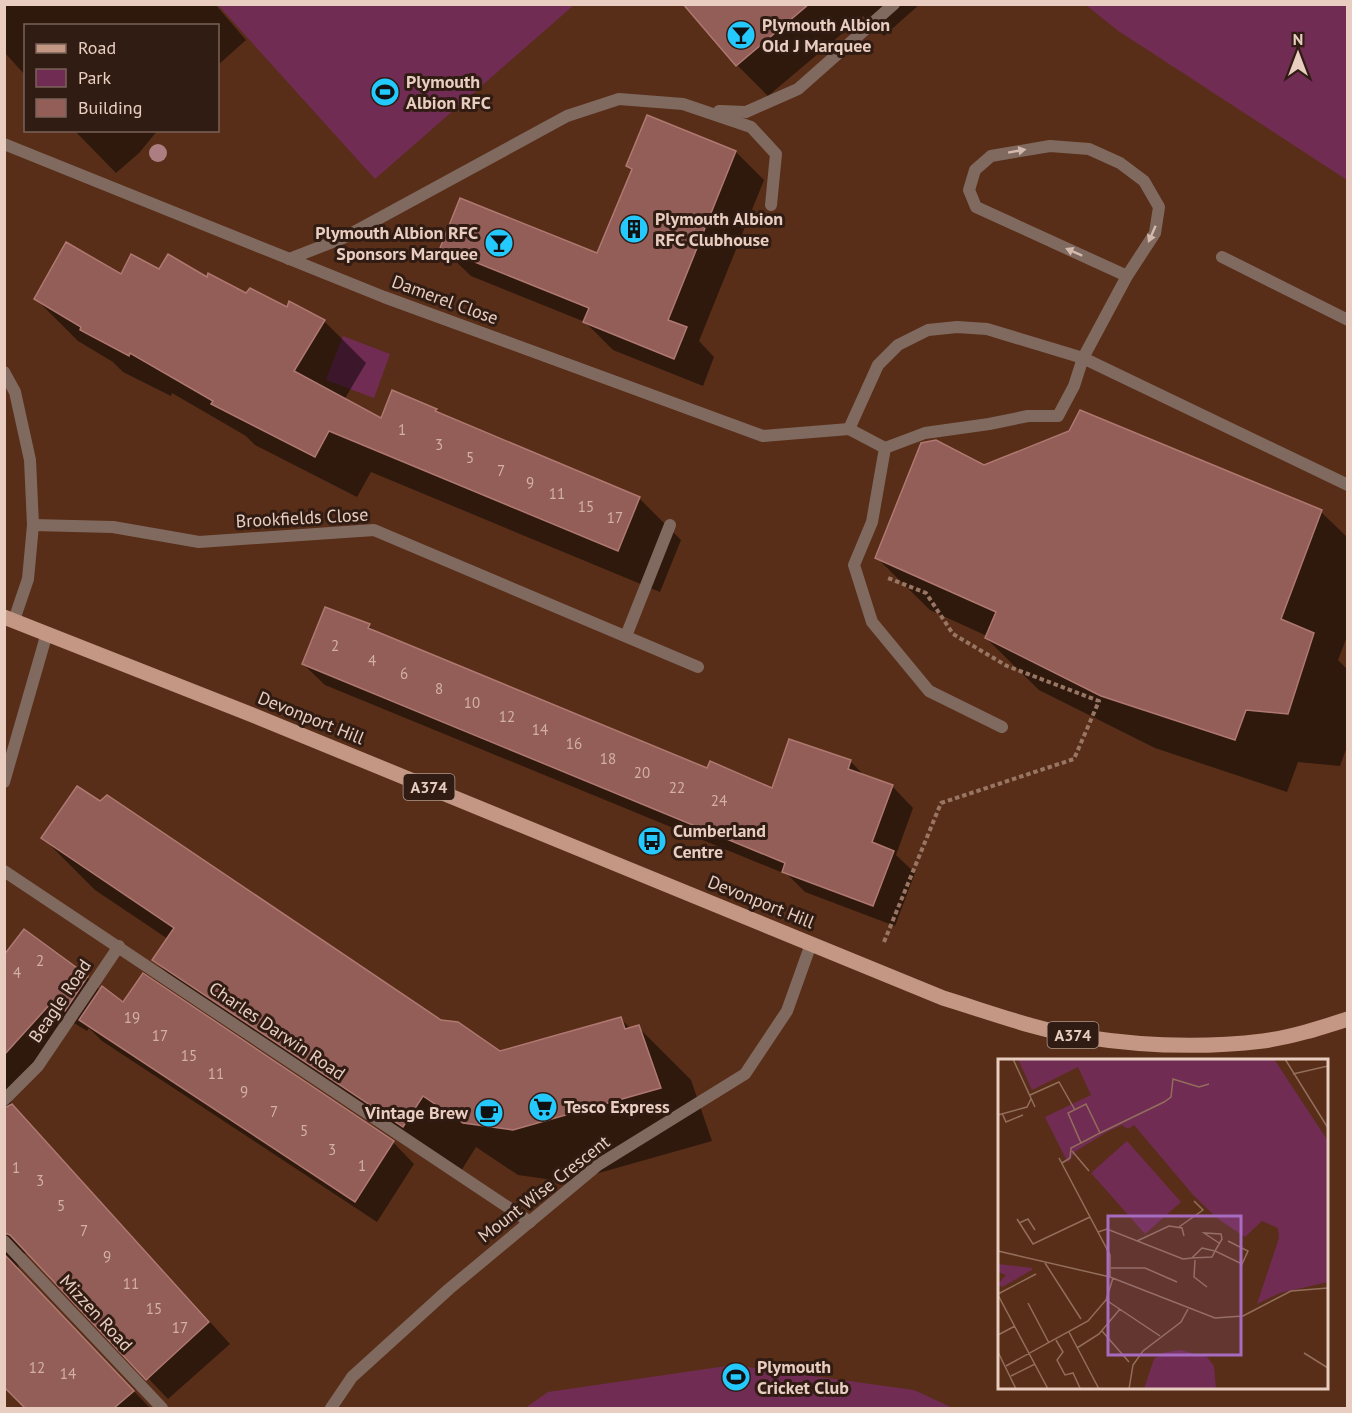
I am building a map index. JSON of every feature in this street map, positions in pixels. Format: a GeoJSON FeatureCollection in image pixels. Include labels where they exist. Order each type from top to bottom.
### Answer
{"type":"FeatureCollection","features":[{"type":"Feature","properties":{"kind":"main road","name":"A374"},"geometry":{"type":"LineString","coordinates":[[9,619],[47,633]]}},
{"type":"Feature","properties":{"kind":"main road","name":"Devonport Hill"},"geometry":{"type":"LineString","coordinates":[[47,633],[943,998],[1040,1028],[1084,1037],[1177,1046],[1264,1041],[1300,1034],[1347,1020]]}},
{"type":"Feature","properties":{"kind":"street"},"geometry":{"type":"LineString","coordinates":[[703,110],[746,112],[798,89],[894,4]]}},
{"type":"Feature","properties":{"kind":"street"},"geometry":{"type":"LineString","coordinates":[[289,259],[343,238],[567,116],[619,99],[683,104],[751,127],[776,154],[771,205]]}},
{"type":"Feature","properties":{"kind":"street","name":"Damerel Close"},"geometry":{"type":"LineString","coordinates":[[4,144],[384,297],[763,436],[849,429]]}},
{"type":"Feature","properties":{"kind":"street"},"geometry":{"type":"LineString","coordinates":[[1127,276],[976,207],[969,190],[975,170],[991,156],[1050,146],[1089,149],[1120,163],[1144,181],[1159,207],[1155,233],[1127,276],[1083,358],[1074,386],[1058,416],[1028,416],[924,433],[885,448],[849,429],[878,365],[898,345],[928,330],[957,327],[987,329],[1083,358],[1347,485]]}},
{"type":"Feature","properties":{"kind":"street"},"geometry":{"type":"LineString","coordinates":[[1222,257],[1347,320]]}},
{"type":"Feature","properties":{"kind":"street"},"geometry":{"type":"LineString","coordinates":[[4,372],[15,392],[30,460],[33,525],[28,579],[9,619]]}},
{"type":"Feature","properties":{"kind":"street"},"geometry":{"type":"LineString","coordinates":[[885,448],[872,522],[854,565],[872,621],[929,691],[1002,727]]}},
{"type":"Feature","properties":{"kind":"street","name":"Brookfields Close"},"geometry":{"type":"LineString","coordinates":[[33,525],[113,527],[199,542],[374,530],[698,667]]}},
{"type":"Feature","properties":{"kind":"street"},"geometry":{"type":"LineString","coordinates":[[626,636],[670,525]]}},
{"type":"Feature","properties":{"kind":"street"},"geometry":{"type":"LineString","coordinates":[[4,782],[47,633]]}},
{"type":"Feature","properties":{"kind":"street","name":"Charles Darwin Road"},"geometry":{"type":"LineString","coordinates":[[4,871],[530,1222]]}},
{"type":"Feature","properties":{"kind":"street","name":"Mount Wise Crescent"},"geometry":{"type":"LineString","coordinates":[[331,1408],[352,1377],[449,1289],[598,1165],[745,1074],[787,1011],[811,944]]}},
{"type":"Feature","properties":{"kind":"street","name":"Beagle Road"},"geometry":{"type":"LineString","coordinates":[[4,1100],[38,1066],[119,946]]}},
{"type":"Feature","properties":{"kind":"street","name":"Mizzen Road"},"geometry":{"type":"LineString","coordinates":[[4,1242],[162,1408]]}},
{"type":"Feature","properties":{"kind":"path"},"geometry":{"type":"LineString","coordinates":[[854,565],[926,593],[953,634],[1007,666],[1099,701],[1074,759],[941,803],[872,969]]}},
{"type":"Feature","properties":{"kind":"green space","name":"Plymouth Albion RFC"},"geometry":{"type":"Polygon","coordinates":[[[218,5],[574,5],[375,179],[218,5]]]}},
{"type":"Feature","properties":{"kind":"green space"},"geometry":{"type":"Polygon","coordinates":[[[1086,5],[1347,5],[1347,180],[1117,30],[1086,5]]]}},
{"type":"Feature","properties":{"kind":"green space"},"geometry":{"type":"Polygon","coordinates":[[[343,336],[390,354],[374,398],[326,380],[343,336]]]}},
{"type":"Feature","properties":{"kind":"green space","name":"Plymouth Cricket Club"},"geometry":{"type":"Polygon","coordinates":[[[733,1365],[914,1390],[953,1408],[525,1408],[548,1392],[733,1365]]]}},
{"type":"Feature","properties":{"kind":"building","name":"Plymouth Albion Old J Marquee"},"geometry":{"type":"Polygon","coordinates":[[[683,4],[809,4],[736,66],[683,4]]]}},
{"type":"Feature","properties":{"kind":"building"},"geometry":{"type":"Polygon","coordinates":[[[647,115],[736,151],[668,320],[687,327],[674,359],[583,322],[589,308],[440,248],[460,198],[597,253],[632,169],[626,166],[647,115]]]}},
{"type":"Feature","properties":{"kind":"building"},"geometry":{"type":"Polygon","coordinates":[[[66,242],[121,274],[131,254],[159,269],[168,254],[207,277],[208,273],[246,293],[250,288],[287,307],[289,301],[325,320],[294,371],[381,418],[392,390],[437,409],[435,411],[640,497],[618,551],[329,431],[315,457],[211,404],[213,401],[130,353],[129,356],[80,330],[81,327],[34,299],[66,242]]]}},
{"type":"Feature","properties":{"kind":"building"},"geometry":{"type":"Polygon","coordinates":[[[1080,410],[1322,510],[1281,619],[1314,633],[1288,714],[1246,710],[1235,740],[1101,696],[985,638],[996,612],[875,558],[921,443],[936,440],[984,465],[1069,431],[1080,410]]]}},
{"type":"Feature","properties":{"kind":"building"},"geometry":{"type":"Polygon","coordinates":[[[325,607],[370,624],[368,628],[707,768],[710,761],[772,788],[789,739],[851,760],[848,769],[893,785],[872,842],[894,851],[873,906],[782,872],[785,863],[302,664],[325,607]]]}},
{"type":"Feature","properties":{"kind":"building"},"geometry":{"type":"Polygon","coordinates":[[[77,786],[100,801],[107,795],[441,1020],[458,1022],[500,1051],[621,1017],[625,1029],[639,1025],[661,1088],[513,1130],[463,1123],[423,1096],[403,1127],[152,960],[174,928],[41,838],[77,786]]]}},
{"type":"Feature","properties":{"kind":"building"},"geometry":{"type":"Polygon","coordinates":[[[24,929],[88,976],[65,1011],[52,1002],[4,1055],[4,955],[24,929]]]}},
{"type":"Feature","properties":{"kind":"building"},"geometry":{"type":"Polygon","coordinates":[[[143,973],[394,1141],[355,1202],[79,1020],[102,986],[123,1002],[143,973]]]}},
{"type":"Feature","properties":{"kind":"building"},"geometry":{"type":"Polygon","coordinates":[[[12,1104],[209,1322],[146,1380],[10,1235],[4,1233],[4,1108],[12,1104]]]}},
{"type":"Feature","properties":{"kind":"building"},"geometry":{"type":"Polygon","coordinates":[[[4,1254],[134,1391],[114,1408],[25,1408],[4,1387],[4,1254]]]}},
{"type":"Feature","properties":{"kind":"place","name":"Plymouth Albion Old J Marquee"},"geometry":{"type":"Point","coordinates":[741,35]}},
{"type":"Feature","properties":{"kind":"place","name":"Plymouth Albion RFC"},"geometry":{"type":"Point","coordinates":[385,92]}},
{"type":"Feature","properties":{"kind":"place","name":"Plymouth Albion RFC Clubhouse"},"geometry":{"type":"Point","coordinates":[634,229]}},
{"type":"Feature","properties":{"kind":"place","name":"Plymouth Albion RFC Sponsors Marquee"},"geometry":{"type":"Point","coordinates":[499,243]}},
{"type":"Feature","properties":{"kind":"place","name":"Cumberland Centre"},"geometry":{"type":"Point","coordinates":[652,841]}},
{"type":"Feature","properties":{"kind":"place","name":"Tesco Express"},"geometry":{"type":"Point","coordinates":[543,1107]}},
{"type":"Feature","properties":{"kind":"place","name":"Vintage Brew"},"geometry":{"type":"Point","coordinates":[489,1113]}},
{"type":"Feature","properties":{"kind":"place","name":"Plymouth Cricket Club"},"geometry":{"type":"Point","coordinates":[736,1377]}}]}
